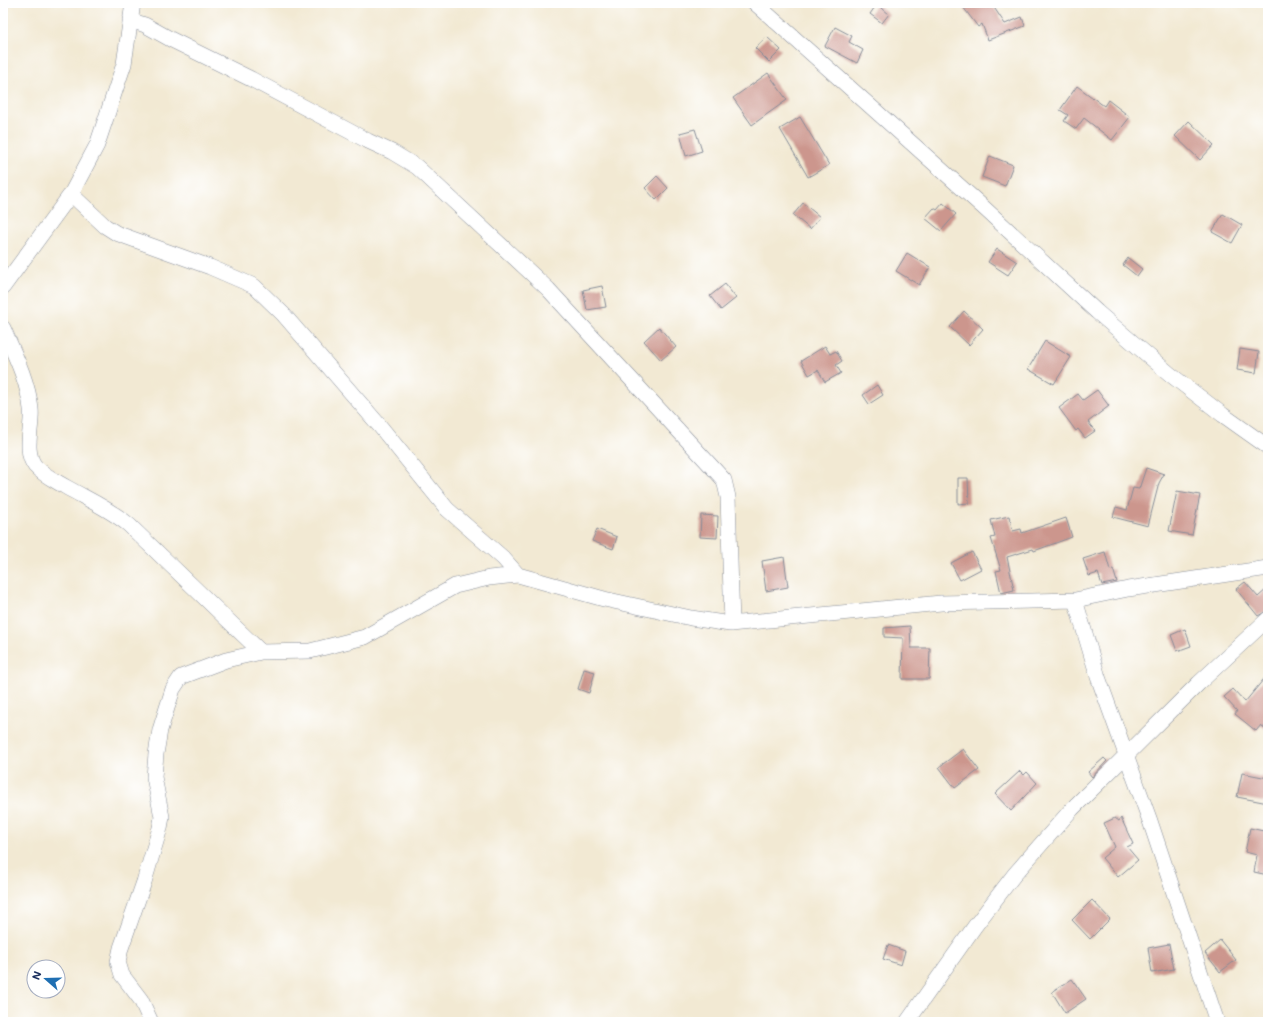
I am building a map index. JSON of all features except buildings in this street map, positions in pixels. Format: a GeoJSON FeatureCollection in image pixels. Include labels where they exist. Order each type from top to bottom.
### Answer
{"type":"FeatureCollection","features":[{"type":"Feature","properties":{"kind":"street"},"geometry":{"type":"LineString","coordinates":[[3,287],[71,194],[97,145],[124,64],[133,3]]}},
{"type":"Feature","properties":{"kind":"street"},"geometry":{"type":"LineString","coordinates":[[755,3],[1096,312],[1171,375],[1268,447]]}},
{"type":"Feature","properties":{"kind":"street"},"geometry":{"type":"LineString","coordinates":[[130,20],[145,25],[407,160],[548,289],[724,480],[728,497],[732,624]]}},
{"type":"Feature","properties":{"kind":"street"},"geometry":{"type":"LineString","coordinates":[[71,194],[105,226],[116,233],[210,267],[254,286],[283,314],[369,413],[446,509],[503,558],[518,575]]}},
{"type":"Feature","properties":{"kind":"street"},"geometry":{"type":"LineString","coordinates":[[3,328],[27,389],[31,410],[31,458],[35,466],[58,482],[115,514],[124,521],[152,546],[191,587],[261,652]]}},
{"type":"Feature","properties":{"kind":"street"},"geometry":{"type":"LineString","coordinates":[[151,1022],[141,1000],[122,976],[118,962],[121,948],[144,882],[160,828],[162,817],[154,777],[160,730],[173,689],[181,677],[226,660],[261,652],[310,651],[365,637],[455,586],[489,578],[518,575],[604,599],[705,621],[732,624],[941,603],[1075,600],[1128,589],[1268,568]]}},
{"type":"Feature","properties":{"kind":"street"},"geometry":{"type":"LineString","coordinates":[[1075,600],[1100,683],[1127,755],[1217,1022]]}},
{"type":"Feature","properties":{"kind":"street"},"geometry":{"type":"LineString","coordinates":[[907,1022],[1014,875],[1072,808],[1199,683],[1268,619]]}}]}
